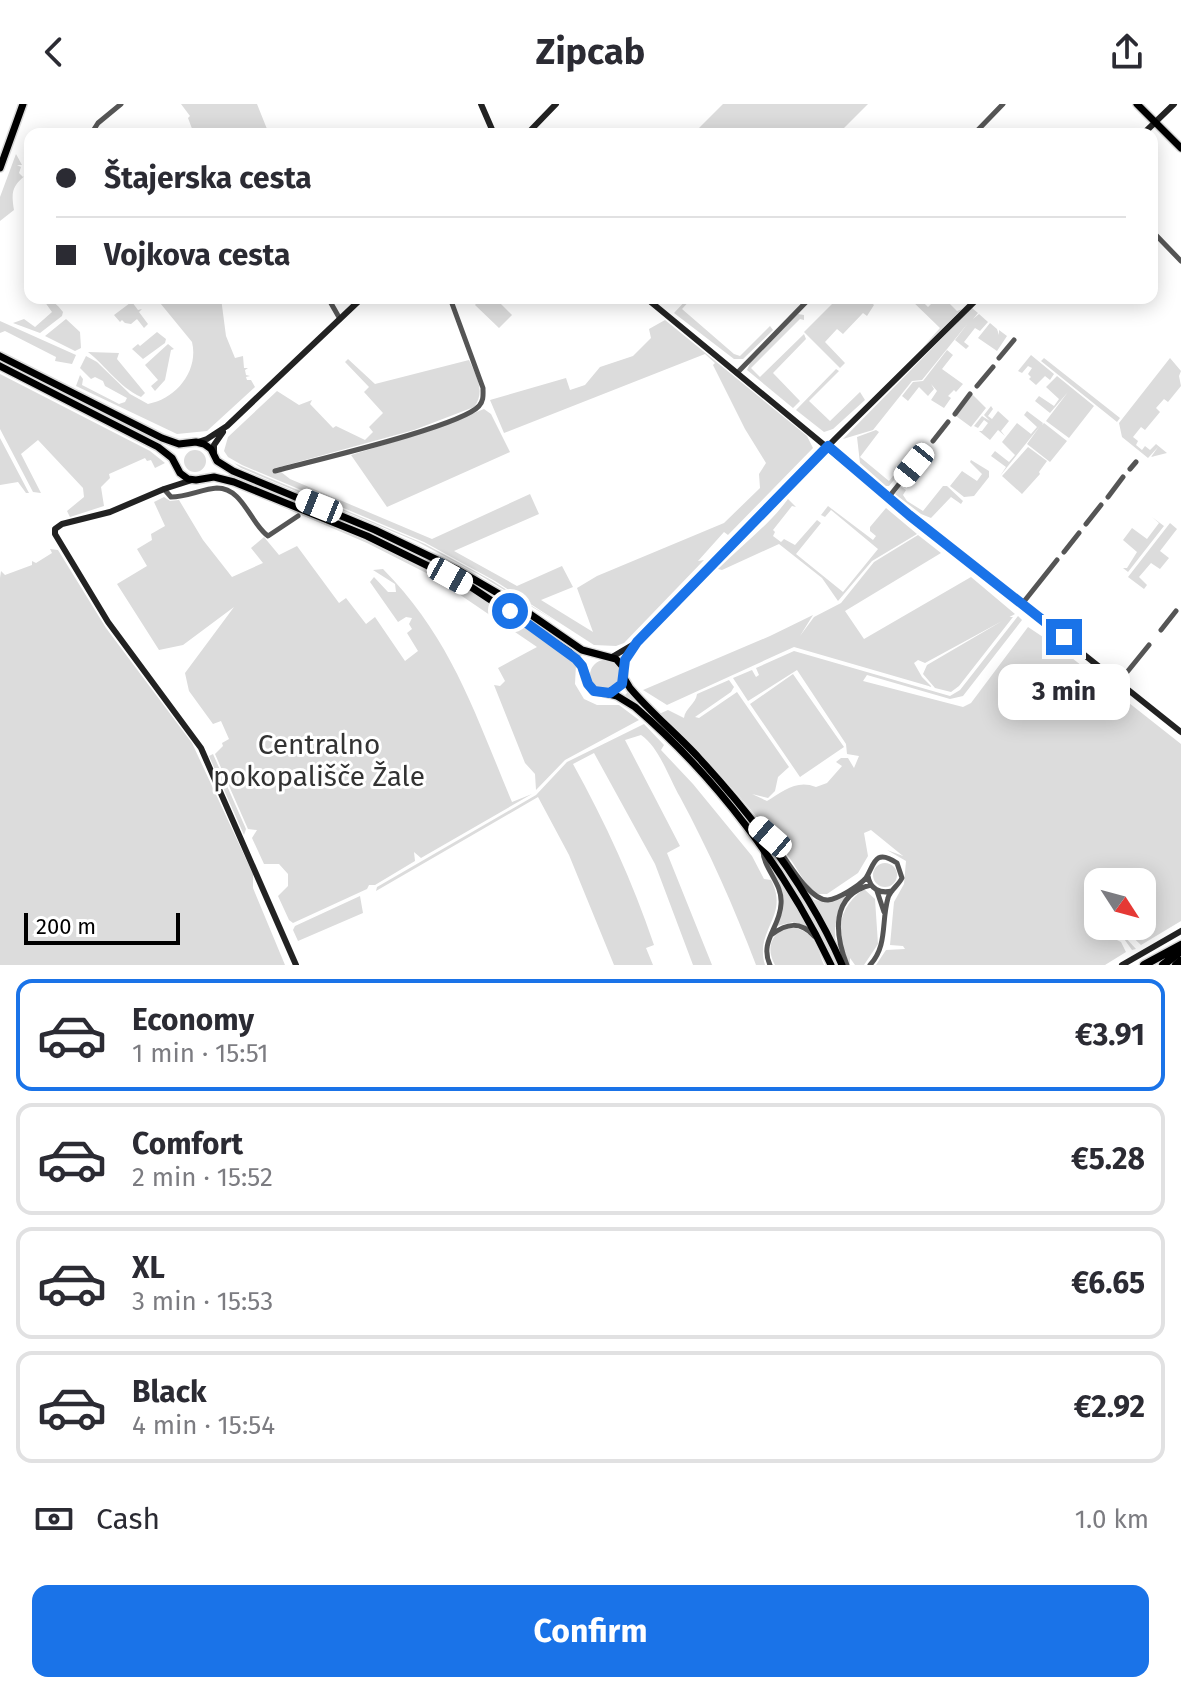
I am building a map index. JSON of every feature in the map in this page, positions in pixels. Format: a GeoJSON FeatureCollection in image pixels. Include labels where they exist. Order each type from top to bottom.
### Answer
{"type":"FeatureCollection","features":[{"type":"Feature","properties":{"kind":"highway"},"geometry":{"type":"LineString","coordinates":[[1144,965],[1181,945]]}},
{"type":"Feature","properties":{"kind":"highway"},"geometry":{"type":"LineString","coordinates":[[1163,965],[1181,951]]}},
{"type":"Feature","properties":{"kind":"highway"},"geometry":{"type":"LineString","coordinates":[[1176,965],[1181,961]]}},
{"type":"Feature","properties":{"kind":"main road"},"geometry":{"type":"LineString","coordinates":[[0,168],[23,104]]}},
{"type":"Feature","properties":{"kind":"main road"},"geometry":{"type":"LineString","coordinates":[[1137,104],[1181,148]]}},
{"type":"Feature","properties":{"kind":"main road"},"geometry":{"type":"LineString","coordinates":[[0,356],[156,436],[174,443],[194,442],[208,446],[214,456],[233,471],[361,524],[444,563],[511,601],[582,650],[612,657],[623,669],[624,678],[635,694],[702,761],[752,821],[797,885],[845,965]]}},
{"type":"Feature","properties":{"kind":"main road"},"geometry":{"type":"LineString","coordinates":[[0,366],[158,447],[171,456],[183,476],[192,480],[214,477],[229,480],[367,536],[437,569],[497,603],[561,646],[581,664],[593,690],[632,705],[717,792],[792,893],[831,965]]}},
{"type":"Feature","properties":{"kind":"main road"},"geometry":{"type":"LineString","coordinates":[[177,467],[179,450],[194,442]]}},
{"type":"Feature","properties":{"kind":"main road"},"geometry":{"type":"LineString","coordinates":[[204,478],[214,467],[214,456]]}},
{"type":"Feature","properties":{"kind":"main road"},"geometry":{"type":"LineString","coordinates":[[585,676],[590,662],[600,656]]}},
{"type":"Feature","properties":{"kind":"main road"},"geometry":{"type":"LineString","coordinates":[[608,694],[619,688],[624,678]]}},
{"type":"Feature","properties":{"kind":"street"},"geometry":{"type":"LineString","coordinates":[[95,128],[121,104]]}},
{"type":"Feature","properties":{"kind":"street"},"geometry":{"type":"LineString","coordinates":[[481,104],[491,128]]}},
{"type":"Feature","properties":{"kind":"street"},"geometry":{"type":"LineString","coordinates":[[533,128],[556,104]]}},
{"type":"Feature","properties":{"kind":"street"},"geometry":{"type":"LineString","coordinates":[[980,128],[1003,104]]}},
{"type":"Feature","properties":{"kind":"street"},"geometry":{"type":"LineString","coordinates":[[1150,128],[1174,104]]}},
{"type":"Feature","properties":{"kind":"street"},"geometry":{"type":"LineString","coordinates":[[1158,237],[1181,261]]}},
{"type":"Feature","properties":{"kind":"street"},"geometry":{"type":"LineString","coordinates":[[331,304],[340,319]]}},
{"type":"Feature","properties":{"kind":"street"},"geometry":{"type":"LineString","coordinates":[[194,442],[207,439],[227,426],[356,304]]}},
{"type":"Feature","properties":{"kind":"street"},"geometry":{"type":"LineString","coordinates":[[275,471],[438,425],[474,410],[482,400],[480,379],[452,304]]}},
{"type":"Feature","properties":{"kind":"street"},"geometry":{"type":"LineString","coordinates":[[653,304],[888,498],[1181,732]]}},
{"type":"Feature","properties":{"kind":"street"},"geometry":{"type":"LineString","coordinates":[[738,372],[804,304]]}},
{"type":"Feature","properties":{"kind":"street"},"geometry":{"type":"LineString","coordinates":[[623,669],[637,642],[972,304]]}},
{"type":"Feature","properties":{"kind":"street"},"geometry":{"type":"LineString","coordinates":[[999,358],[1014,340]]}},
{"type":"Feature","properties":{"kind":"street"},"geometry":{"type":"LineString","coordinates":[[977,386],[993,367]]}},
{"type":"Feature","properties":{"kind":"street"},"geometry":{"type":"LineString","coordinates":[[955,414],[970,394]]}},
{"type":"Feature","properties":{"kind":"street"},"geometry":{"type":"LineString","coordinates":[[933,441],[948,422]]}},
{"type":"Feature","properties":{"kind":"street"},"geometry":{"type":"LineString","coordinates":[[214,456],[214,445],[227,426]]}},
{"type":"Feature","properties":{"kind":"street"},"geometry":{"type":"LineString","coordinates":[[888,498],[926,450]]}},
{"type":"Feature","properties":{"kind":"street"},"geometry":{"type":"LineString","coordinates":[[1130,469],[1136,462]]}},
{"type":"Feature","properties":{"kind":"street"},"geometry":{"type":"LineString","coordinates":[[164,489],[173,480],[177,467]]}},
{"type":"Feature","properties":{"kind":"street"},"geometry":{"type":"LineString","coordinates":[[1108,497],[1123,477]]}},
{"type":"Feature","properties":{"kind":"street"},"geometry":{"type":"LineString","coordinates":[[192,480],[118,509],[62,524],[55,529],[55,534],[108,622],[205,755],[296,965]]}},
{"type":"Feature","properties":{"kind":"street"},"geometry":{"type":"LineString","coordinates":[[164,489],[170,497],[217,488],[236,495],[267,536],[272,536],[298,516]]}},
{"type":"Feature","properties":{"kind":"street"},"geometry":{"type":"LineString","coordinates":[[1086,524],[1101,505]]}},
{"type":"Feature","properties":{"kind":"street"},"geometry":{"type":"LineString","coordinates":[[1064,552],[1079,533]]}},
{"type":"Feature","properties":{"kind":"street"},"geometry":{"type":"LineString","coordinates":[[1022,604],[1057,560]]}},
{"type":"Feature","properties":{"kind":"street"},"geometry":{"type":"LineString","coordinates":[[1161,630],[1176,611]]}},
{"type":"Feature","properties":{"kind":"street"},"geometry":{"type":"LineString","coordinates":[[612,657],[637,642]]}},
{"type":"Feature","properties":{"kind":"street"},"geometry":{"type":"LineString","coordinates":[[1119,682],[1149,645]]}},
{"type":"Feature","properties":{"kind":"street"},"geometry":{"type":"LineString","coordinates":[[752,821],[776,843],[815,897],[832,899],[868,876]]}},
{"type":"Feature","properties":{"kind":"street"},"geometry":{"type":"LineString","coordinates":[[763,850],[763,857],[779,885],[781,900],[766,949],[770,965]]}},
{"type":"Feature","properties":{"kind":"street"},"geometry":{"type":"LineString","coordinates":[[870,965],[883,941],[888,898],[898,886],[902,873],[897,863],[882,851]]}},
{"type":"Feature","properties":{"kind":"street"},"geometry":{"type":"LineString","coordinates":[[884,912],[877,890],[868,876],[870,865],[889,858]]}},
{"type":"Feature","properties":{"kind":"street"},"geometry":{"type":"LineString","coordinates":[[845,965],[837,938],[838,922],[850,897],[871,885]]}},
{"type":"Feature","properties":{"kind":"street"},"geometry":{"type":"LineString","coordinates":[[877,890],[893,890]]}},
{"type":"Feature","properties":{"kind":"street"},"geometry":{"type":"LineString","coordinates":[[770,935],[795,924],[807,929],[820,942]]}},
{"type":"Feature","properties":{"kind":"street"},"geometry":{"type":"LineString","coordinates":[[1122,965],[1181,931]]}},
{"type":"Feature","properties":{"kind":"green space"},"geometry":{"type":"Polygon","coordinates":[[[181,104],[257,104],[267,128],[192,128],[190,116],[181,104]]]}},
{"type":"Feature","properties":{"kind":"green space"},"geometry":{"type":"Polygon","coordinates":[[[723,104],[868,104],[844,128],[699,128],[723,104]]]}},
{"type":"Feature","properties":{"kind":"green space"},"geometry":{"type":"Polygon","coordinates":[[[16,154],[22,165],[17,165],[21,167],[19,173],[24,177],[14,190],[14,210],[0,221],[0,197],[16,154]]]}},
{"type":"Feature","properties":{"kind":"green space"},"geometry":{"type":"Polygon","coordinates":[[[46,304],[56,304],[63,312],[40,333],[13,323],[24,319],[35,327],[52,312],[46,304]]]}},
{"type":"Feature","properties":{"kind":"green space"},"geometry":{"type":"Polygon","coordinates":[[[134,304],[138,310],[142,309],[139,312],[148,324],[144,328],[137,319],[131,324],[120,322],[114,315],[134,304]]]}},
{"type":"Feature","properties":{"kind":"green space"},"geometry":{"type":"Polygon","coordinates":[[[161,304],[222,304],[226,336],[235,358],[243,356],[244,368],[248,368],[246,375],[250,376],[246,377],[247,380],[251,380],[255,387],[207,431],[177,434],[76,386],[80,375],[82,385],[119,404],[127,398],[105,386],[103,381],[95,377],[91,379],[80,368],[86,356],[97,362],[130,394],[148,404],[158,401],[176,390],[189,373],[192,342],[161,304]]]}},
{"type":"Feature","properties":{"kind":"green space"},"geometry":{"type":"Polygon","coordinates":[[[501,304],[512,315],[499,328],[475,305],[501,304]]]}},
{"type":"Feature","properties":{"kind":"green space"},"geometry":{"type":"Polygon","coordinates":[[[682,304],[687,304],[682,309],[740,356],[770,326],[773,330],[743,359],[734,359],[674,313],[682,304]]]}},
{"type":"Feature","properties":{"kind":"green space"},"geometry":{"type":"Polygon","coordinates":[[[832,304],[874,305],[867,316],[863,313],[843,334],[837,329],[825,342],[845,363],[840,368],[804,332],[832,304]]]}},
{"type":"Feature","properties":{"kind":"green space"},"geometry":{"type":"Polygon","coordinates":[[[915,304],[928,307],[931,304],[950,304],[957,311],[962,309],[923,347],[940,328],[915,304]]]}},
{"type":"Feature","properties":{"kind":"green space"},"geometry":{"type":"Polygon","coordinates":[[[972,308],[978,313],[973,319],[979,314],[988,322],[980,331],[975,328],[964,342],[969,346],[966,349],[955,340],[968,323],[922,380],[912,381],[873,430],[843,439],[972,308]]]}},
{"type":"Feature","properties":{"kind":"green space"},"geometry":{"type":"Polygon","coordinates":[[[798,314],[804,315],[804,320],[800,319],[751,368],[760,377],[804,334],[806,339],[773,373],[800,401],[793,408],[747,370],[751,361],[798,314]]]}},
{"type":"Feature","properties":{"kind":"green space"},"geometry":{"type":"Polygon","coordinates":[[[66,319],[80,332],[81,348],[75,351],[45,336],[66,319]]]}},
{"type":"Feature","properties":{"kind":"green space"},"geometry":{"type":"Polygon","coordinates":[[[665,320],[807,436],[813,448],[728,535],[724,532],[698,561],[704,560],[624,643],[616,646],[594,645],[495,581],[424,542],[242,465],[224,451],[228,437],[277,391],[299,405],[312,400],[310,404],[333,428],[336,426],[365,440],[373,432],[369,427],[383,413],[364,392],[369,387],[345,362],[348,359],[375,384],[469,360],[480,389],[474,407],[414,430],[276,468],[290,479],[432,539],[530,494],[539,514],[454,551],[517,586],[562,566],[573,587],[541,600],[593,632],[577,588],[597,576],[724,523],[760,488],[759,474],[766,463],[745,429],[713,365],[715,363],[705,354],[504,433],[490,400],[566,378],[570,390],[585,385],[600,367],[633,356],[651,338],[649,329],[665,320]]]}},
{"type":"Feature","properties":{"kind":"green space"},"geometry":{"type":"Polygon","coordinates":[[[0,321],[76,355],[72,364],[55,361],[56,357],[5,331],[0,333],[0,321]]]}},
{"type":"Feature","properties":{"kind":"green space"},"geometry":{"type":"Polygon","coordinates":[[[990,323],[999,335],[999,330],[1007,336],[997,351],[978,338],[990,323]]]}},
{"type":"Feature","properties":{"kind":"green space"},"geometry":{"type":"Polygon","coordinates":[[[157,332],[166,339],[165,343],[143,359],[132,349],[157,332]]]}},
{"type":"Feature","properties":{"kind":"green space"},"geometry":{"type":"Polygon","coordinates":[[[168,344],[174,349],[171,350],[165,380],[155,391],[151,386],[158,380],[145,365],[168,344]]]}},
{"type":"Feature","properties":{"kind":"green space"},"geometry":{"type":"Polygon","coordinates":[[[947,350],[953,355],[942,369],[963,384],[948,396],[951,398],[944,408],[931,400],[937,391],[931,384],[934,389],[928,396],[919,387],[908,401],[902,396],[913,382],[923,381],[947,350]]]}},
{"type":"Feature","properties":{"kind":"green space"},"geometry":{"type":"Polygon","coordinates":[[[88,352],[119,353],[117,359],[145,393],[141,397],[126,388],[88,352]]]}},
{"type":"Feature","properties":{"kind":"green space"},"geometry":{"type":"Polygon","coordinates":[[[1031,355],[1054,374],[1050,380],[1045,376],[1036,385],[1029,379],[1032,368],[1028,366],[1022,373],[1018,371],[1031,355]]]}},
{"type":"Feature","properties":{"kind":"green space"},"geometry":{"type":"Polygon","coordinates":[[[1044,358],[1120,418],[1117,422],[1041,361],[1044,358]]]}},
{"type":"Feature","properties":{"kind":"green space"},"geometry":{"type":"Polygon","coordinates":[[[1170,358],[1181,371],[1181,386],[1168,402],[1164,399],[1156,408],[1160,412],[1145,430],[1141,427],[1133,437],[1142,450],[1145,446],[1150,450],[1156,444],[1167,453],[1151,457],[1158,447],[1148,458],[1122,437],[1119,423],[1170,358]]]}},
{"type":"Feature","properties":{"kind":"green space"},"geometry":{"type":"Polygon","coordinates":[[[836,369],[839,371],[809,401],[830,421],[860,392],[865,400],[833,429],[824,432],[796,410],[836,369]]]}},
{"type":"Feature","properties":{"kind":"green space"},"geometry":{"type":"Polygon","coordinates":[[[0,374],[150,451],[165,463],[155,468],[151,460],[145,458],[109,474],[110,478],[101,487],[104,506],[70,517],[67,511],[84,497],[83,488],[38,440],[21,454],[41,493],[33,492],[0,429],[0,374]]]}},
{"type":"Feature","properties":{"kind":"green space"},"geometry":{"type":"Polygon","coordinates":[[[1057,376],[1094,406],[1069,438],[1046,421],[1068,392],[1050,413],[1035,401],[1039,396],[1054,406],[1059,399],[1046,387],[1057,376]]]}},
{"type":"Feature","properties":{"kind":"green space"},"geometry":{"type":"Polygon","coordinates":[[[972,394],[986,408],[971,427],[956,416],[972,394]]]}},
{"type":"Feature","properties":{"kind":"green space"},"geometry":{"type":"Polygon","coordinates":[[[991,406],[993,409],[988,416],[992,419],[998,411],[1009,421],[1001,431],[1005,436],[998,430],[990,440],[979,431],[988,423],[984,420],[978,428],[974,426],[982,416],[990,421],[984,415],[991,406]]]}},
{"type":"Feature","properties":{"kind":"green space"},"geometry":{"type":"Polygon","coordinates":[[[484,409],[491,414],[510,452],[387,507],[351,455],[429,431],[484,409]]]}},
{"type":"Feature","properties":{"kind":"green space"},"geometry":{"type":"Polygon","coordinates":[[[1027,411],[1067,441],[1050,462],[1027,444],[1040,426],[1000,476],[1006,467],[991,456],[995,451],[1009,462],[1015,455],[1002,442],[1017,423],[1031,434],[1037,427],[1024,415],[1027,411]]]}},
{"type":"Feature","properties":{"kind":"green space"},"geometry":{"type":"Polygon","coordinates":[[[876,430],[879,432],[860,457],[889,481],[904,462],[907,464],[889,486],[860,463],[857,437],[876,430]]]}},
{"type":"Feature","properties":{"kind":"green space"},"geometry":{"type":"Polygon","coordinates":[[[0,438],[29,493],[18,482],[0,485],[0,438]]]}},
{"type":"Feature","properties":{"kind":"green space"},"geometry":{"type":"Polygon","coordinates":[[[1028,447],[1047,461],[1022,494],[1002,476],[1028,447]]]}},
{"type":"Feature","properties":{"kind":"green space"},"geometry":{"type":"Polygon","coordinates":[[[191,450],[199,450],[206,461],[199,472],[191,472],[184,465],[184,457],[191,450]]]}},
{"type":"Feature","properties":{"kind":"green space"},"geometry":{"type":"Polygon","coordinates":[[[971,460],[989,471],[989,477],[974,496],[964,497],[950,486],[962,471],[977,481],[982,474],[971,460]]]}},
{"type":"Feature","properties":{"kind":"green space"},"geometry":{"type":"Polygon","coordinates":[[[234,463],[425,544],[491,580],[557,622],[418,542],[234,463]]]}},
{"type":"Feature","properties":{"kind":"green space"},"geometry":{"type":"Polygon","coordinates":[[[230,473],[432,559],[507,602],[583,654],[580,657],[498,601],[411,554],[228,476],[230,473]]]}},
{"type":"Feature","properties":{"kind":"green space"},"geometry":{"type":"Polygon","coordinates":[[[900,486],[906,490],[903,495],[907,501],[923,511],[943,486],[963,501],[961,504],[951,497],[931,518],[895,494],[900,486]]]}},
{"type":"Feature","properties":{"kind":"green space"},"geometry":{"type":"Polygon","coordinates":[[[250,493],[325,520],[426,566],[478,595],[568,656],[576,664],[575,684],[584,699],[597,705],[619,705],[639,720],[565,760],[536,790],[535,774],[525,763],[494,685],[500,686],[505,681],[498,668],[537,647],[451,591],[444,582],[367,543],[250,493]]]}},
{"type":"Feature","properties":{"kind":"green space"},"geometry":{"type":"Polygon","coordinates":[[[164,497],[170,501],[179,500],[203,540],[232,577],[263,563],[251,548],[264,537],[279,555],[297,546],[339,603],[346,598],[366,624],[375,617],[405,661],[418,651],[407,633],[412,629],[409,624],[412,618],[406,617],[398,622],[370,582],[374,577],[388,592],[396,592],[395,584],[373,570],[383,569],[407,596],[444,650],[473,708],[512,802],[532,794],[421,858],[414,852],[415,861],[375,885],[369,885],[367,889],[293,923],[289,920],[278,896],[288,886],[288,874],[279,864],[264,864],[252,838],[257,830],[248,829],[215,754],[229,739],[221,721],[213,724],[189,691],[185,673],[234,607],[183,645],[159,650],[117,584],[147,566],[137,549],[152,540],[151,534],[165,526],[154,502],[164,497]]]}},
{"type":"Feature","properties":{"kind":"green space"},"geometry":{"type":"Polygon","coordinates":[[[788,499],[796,507],[792,506],[773,530],[773,536],[781,542],[784,539],[795,545],[817,520],[821,523],[796,554],[843,592],[878,549],[831,510],[825,517],[821,515],[828,506],[873,540],[876,536],[870,527],[886,508],[917,534],[872,561],[838,601],[822,578],[779,544],[722,570],[718,569],[764,527],[788,499]]]}},
{"type":"Feature","properties":{"kind":"green space"},"geometry":{"type":"Polygon","coordinates":[[[1152,517],[1164,526],[1128,572],[1123,568],[1127,568],[1137,552],[1123,540],[1132,528],[1147,539],[1159,523],[1152,517]]]}},
{"type":"Feature","properties":{"kind":"green space"},"geometry":{"type":"Polygon","coordinates":[[[1170,523],[1177,529],[1160,551],[1169,558],[1160,569],[1151,563],[1139,577],[1147,585],[1144,589],[1128,577],[1170,523]]]}},
{"type":"Feature","properties":{"kind":"green space"},"geometry":{"type":"Polygon","coordinates":[[[918,535],[941,553],[845,611],[864,639],[971,577],[1015,614],[925,663],[918,660],[914,663],[932,687],[794,647],[667,705],[643,690],[813,615],[800,636],[814,617],[841,603],[874,562],[918,535]]]}},
{"type":"Feature","properties":{"kind":"green space","name":"Centralno pokopališče Žale"},"geometry":{"type":"Polygon","coordinates":[[[50,549],[58,550],[106,628],[192,743],[253,874],[253,888],[285,965],[0,965],[0,578],[1,571],[5,575],[32,565],[32,561],[36,563],[52,553],[50,549]]]}},
{"type":"Feature","properties":{"kind":"green space"},"geometry":{"type":"Polygon","coordinates":[[[1018,616],[1022,620],[963,696],[950,699],[867,675],[863,681],[963,707],[971,703],[1028,627],[1181,744],[1181,921],[1156,936],[1156,868],[1084,868],[1084,940],[1117,940],[1126,952],[1105,965],[876,965],[886,950],[905,949],[890,945],[894,902],[904,884],[906,861],[887,850],[903,856],[871,830],[864,833],[868,856],[858,873],[827,894],[814,894],[786,853],[739,795],[659,714],[668,710],[684,718],[697,694],[729,680],[734,687],[731,692],[695,717],[699,718],[737,692],[789,767],[778,777],[775,791],[768,798],[752,794],[767,801],[796,785],[816,787],[827,783],[842,766],[836,762],[848,758],[854,768],[859,756],[847,754],[846,744],[797,670],[748,701],[733,678],[752,670],[756,677],[759,675],[756,668],[794,651],[950,696],[960,690],[1018,616]]]}},
{"type":"Feature","properties":{"kind":"green space"},"geometry":{"type":"Polygon","coordinates":[[[1013,617],[951,692],[935,688],[923,674],[927,665],[1013,617]]]}},
{"type":"Feature","properties":{"kind":"green space"},"geometry":{"type":"Polygon","coordinates":[[[605,660],[616,664],[620,675],[616,686],[605,690],[594,686],[590,675],[594,664],[605,660]]]}},
{"type":"Feature","properties":{"kind":"green space"},"geometry":{"type":"Polygon","coordinates":[[[793,674],[844,747],[800,777],[750,704],[793,674]]]}},
{"type":"Feature","properties":{"kind":"green space"},"geometry":{"type":"Polygon","coordinates":[[[628,692],[690,755],[745,820],[795,889],[841,965],[837,965],[765,849],[644,711],[625,695],[628,692]]]}},
{"type":"Feature","properties":{"kind":"green space"},"geometry":{"type":"Polygon","coordinates":[[[644,724],[664,745],[661,750],[752,856],[764,879],[771,880],[777,904],[764,942],[765,965],[756,965],[701,838],[658,755],[641,735],[625,740],[680,846],[667,853],[712,965],[693,965],[655,864],[594,753],[573,764],[637,898],[654,945],[646,948],[653,965],[614,965],[569,855],[538,797],[376,891],[377,887],[536,795],[567,762],[644,724]]]}},
{"type":"Feature","properties":{"kind":"green space"},"geometry":{"type":"Polygon","coordinates":[[[213,754],[246,829],[244,835],[209,756],[213,754]]]}},
{"type":"Feature","properties":{"kind":"green space"},"geometry":{"type":"Polygon","coordinates":[[[885,863],[894,866],[897,875],[894,884],[885,887],[876,884],[873,875],[876,866],[885,863]]]}},
{"type":"Feature","properties":{"kind":"green space"},"geometry":{"type":"Polygon","coordinates":[[[778,876],[808,927],[793,922],[777,926],[783,903],[778,876]]]}},
{"type":"Feature","properties":{"kind":"green space"},"geometry":{"type":"Polygon","coordinates":[[[864,889],[875,899],[878,944],[864,965],[855,965],[850,958],[850,965],[842,944],[841,924],[848,905],[864,889]]]}},
{"type":"Feature","properties":{"kind":"green space"},"geometry":{"type":"Polygon","coordinates":[[[847,894],[837,919],[836,944],[810,899],[826,902],[847,894]]]}},
{"type":"Feature","properties":{"kind":"green space"},"geometry":{"type":"Polygon","coordinates":[[[360,896],[363,913],[298,941],[293,930],[295,926],[360,896]]]}},
{"type":"Feature","properties":{"kind":"green space"},"geometry":{"type":"Polygon","coordinates":[[[788,927],[808,934],[816,944],[824,965],[775,965],[771,943],[777,934],[788,927]]]}},
{"type":"Feature","properties":{"kind":"route"},"geometry":{"type":"LineString","coordinates":[[510,611],[576,659],[593,690],[600,694],[612,693],[622,684],[625,660],[637,642],[828,446],[909,515],[1064,637]]}}]}
